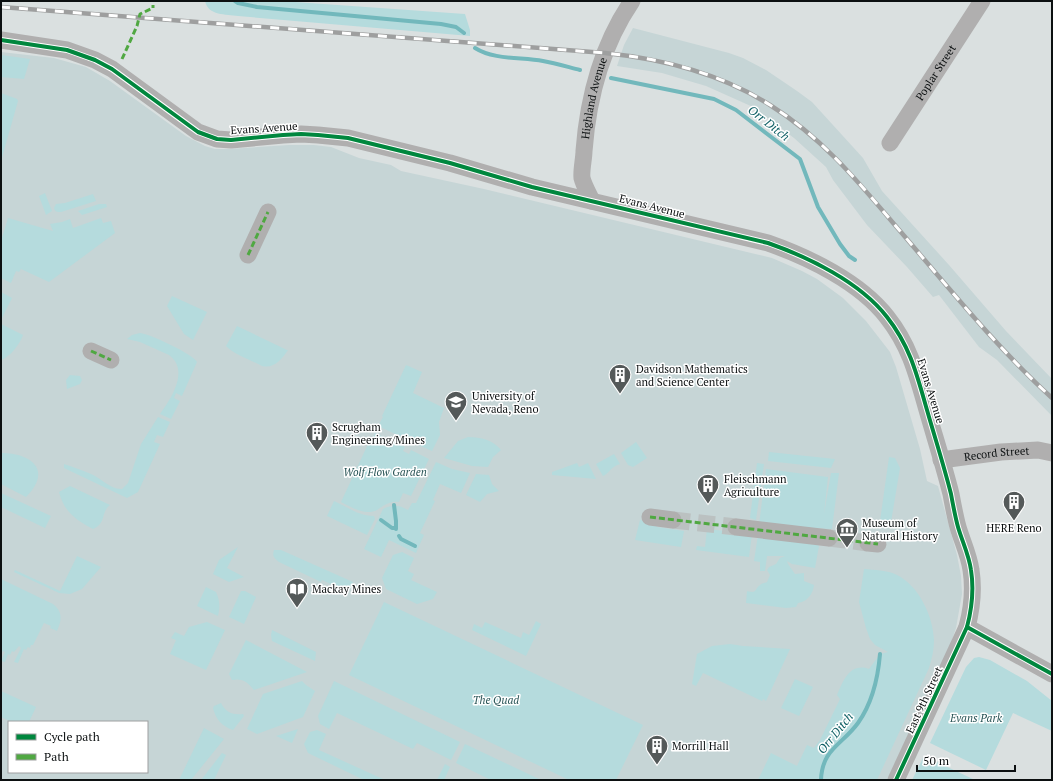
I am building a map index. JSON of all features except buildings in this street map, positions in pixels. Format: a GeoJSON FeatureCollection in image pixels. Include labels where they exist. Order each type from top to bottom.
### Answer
{"type":"FeatureCollection","features":[{"type":"Feature","properties":{"kind":"street","name":"Highland Avenue"},"geometry":{"type":"LineString","coordinates":[[592,201],[582,178],[590,102],[605,53],[619,22],[632,1]]}},
{"type":"Feature","properties":{"kind":"street","name":"Poplar Street"},"geometry":{"type":"LineString","coordinates":[[890,143],[982,1]]}},
{"type":"Feature","properties":{"kind":"street","name":"Evans Avenue"},"geometry":{"type":"LineString","coordinates":[[1,40],[67,50],[95,60],[112,70],[198,132],[210,137],[231,140],[301,134],[348,138],[450,163],[592,201],[753,239],[780,247],[820,265],[872,300],[887,317],[906,345],[919,380],[958,527],[969,559],[972,598],[967,627]]}},
{"type":"Feature","properties":{"kind":"street"},"geometry":{"type":"LineString","coordinates":[[248,255],[268,212]]}},
{"type":"Feature","properties":{"kind":"street"},"geometry":{"type":"LineString","coordinates":[[91,351],[111,360]]}},
{"type":"Feature","properties":{"kind":"street","name":"Record Street"},"geometry":{"type":"LineString","coordinates":[[941,460],[1002,452],[1038,450],[1052,453]]}},
{"type":"Feature","properties":{"kind":"street"},"geometry":{"type":"LineString","coordinates":[[650,517],[673,520]]}},
{"type":"Feature","properties":{"kind":"street"},"geometry":{"type":"LineString","coordinates":[[736,527],[829,538]]}},
{"type":"Feature","properties":{"kind":"street"},"geometry":{"type":"LineString","coordinates":[[967,627],[1052,674]]}},
{"type":"Feature","properties":{"kind":"street","name":"East 9th Street"},"geometry":{"type":"LineString","coordinates":[[896,780],[967,627]]}},
{"type":"Feature","properties":{"kind":"shaded area"},"geometry":{"type":"Polygon","coordinates":[[[633,28],[743,58],[766,70],[812,102],[863,158],[882,191],[1006,331],[1052,379],[1052,416],[997,360],[979,347],[939,295],[933,297],[867,225],[833,180],[826,167],[794,138],[753,107],[706,86],[662,73],[617,66],[624,45],[633,28]]]}},
{"type":"Feature","properties":{"kind":"shaded area","name":"University of Nevada, Reno"},"geometry":{"type":"Polygon","coordinates":[[[1,52],[54,58],[86,67],[110,81],[186,136],[205,146],[215,149],[289,145],[331,147],[359,158],[391,165],[401,171],[484,189],[772,258],[817,279],[843,298],[866,321],[890,352],[896,367],[920,449],[927,481],[938,486],[957,555],[961,576],[962,594],[956,628],[950,646],[887,780],[1,780],[1,52]]]}},
{"type":"Feature","properties":{"kind":"green space"},"geometry":{"type":"Polygon","coordinates":[[[205,1],[281,1],[465,14],[470,30],[470,36],[238,16],[214,12],[207,6],[205,1]]]}},
{"type":"Feature","properties":{"kind":"green space"},"geometry":{"type":"Polygon","coordinates":[[[1,55],[30,59],[24,79],[1,77],[1,55]]]}},
{"type":"Feature","properties":{"kind":"green space"},"geometry":{"type":"Polygon","coordinates":[[[1,93],[17,99],[18,101],[1,161],[1,93]]]}},
{"type":"Feature","properties":{"kind":"green space"},"geometry":{"type":"Polygon","coordinates":[[[45,193],[52,211],[46,215],[39,196],[45,193]]]}},
{"type":"Feature","properties":{"kind":"green space"},"geometry":{"type":"Polygon","coordinates":[[[93,194],[96,201],[61,212],[56,212],[54,209],[56,204],[65,203],[93,194]]]}},
{"type":"Feature","properties":{"kind":"green space"},"geometry":{"type":"Polygon","coordinates":[[[99,204],[106,204],[107,207],[82,215],[78,211],[99,204]]]}},
{"type":"Feature","properties":{"kind":"green space"},"geometry":{"type":"Polygon","coordinates":[[[8,218],[53,231],[50,224],[70,219],[73,228],[101,218],[103,223],[111,221],[115,233],[49,282],[21,269],[19,272],[16,271],[11,283],[1,278],[1,241],[8,218]]]}},
{"type":"Feature","properties":{"kind":"green space"},"geometry":{"type":"Polygon","coordinates":[[[1,292],[12,298],[1,320],[1,292]]]}},
{"type":"Feature","properties":{"kind":"green space"},"geometry":{"type":"Polygon","coordinates":[[[172,296],[207,312],[193,340],[184,334],[167,306],[172,296]]]}},
{"type":"Feature","properties":{"kind":"green space"},"geometry":{"type":"Polygon","coordinates":[[[1,324],[23,335],[14,350],[1,360],[1,324]]]}},
{"type":"Feature","properties":{"kind":"green space"},"geometry":{"type":"Polygon","coordinates":[[[237,326],[288,350],[274,365],[266,367],[238,355],[226,346],[237,326]]]}},
{"type":"Feature","properties":{"kind":"green space"},"geometry":{"type":"Polygon","coordinates":[[[140,333],[171,345],[188,354],[197,362],[182,396],[176,393],[174,398],[180,401],[171,419],[160,414],[173,393],[178,376],[178,368],[175,361],[169,355],[140,342],[127,339],[132,335],[140,333]]]}},
{"type":"Feature","properties":{"kind":"green space"},"geometry":{"type":"Polygon","coordinates":[[[406,365],[422,372],[413,393],[444,408],[439,422],[440,435],[432,451],[414,443],[416,439],[411,436],[408,440],[378,426],[406,365]]]}},
{"type":"Feature","properties":{"kind":"green space"},"geometry":{"type":"Polygon","coordinates":[[[70,375],[80,376],[82,380],[80,384],[67,389],[66,380],[70,375]]]}},
{"type":"Feature","properties":{"kind":"green space"},"geometry":{"type":"Polygon","coordinates":[[[158,417],[170,422],[163,437],[157,435],[154,442],[160,444],[138,492],[127,498],[64,468],[64,464],[95,476],[114,488],[122,489],[128,483],[141,444],[158,417]]]}},
{"type":"Feature","properties":{"kind":"green space","name":"Wolf Flow Garden"},"geometry":{"type":"Polygon","coordinates":[[[375,433],[405,447],[403,451],[409,454],[411,450],[429,459],[411,496],[403,493],[399,502],[390,503],[377,510],[368,512],[341,502],[369,442],[370,443],[375,433]]]}},
{"type":"Feature","properties":{"kind":"green space"},"geometry":{"type":"Polygon","coordinates":[[[468,437],[486,440],[501,450],[493,457],[488,467],[472,466],[444,458],[458,441],[468,437]]]}},
{"type":"Feature","properties":{"kind":"green space"},"geometry":{"type":"Polygon","coordinates":[[[636,442],[647,458],[633,467],[628,465],[621,453],[636,442]]]}},
{"type":"Feature","properties":{"kind":"green space"},"geometry":{"type":"Polygon","coordinates":[[[769,452],[835,459],[831,468],[768,461],[769,452]]]}},
{"type":"Feature","properties":{"kind":"green space"},"geometry":{"type":"Polygon","coordinates":[[[1,453],[21,456],[35,465],[38,471],[38,479],[26,497],[1,484],[1,453]]]}},
{"type":"Feature","properties":{"kind":"green space"},"geometry":{"type":"Polygon","coordinates":[[[614,454],[620,464],[603,476],[596,464],[614,454]]]}},
{"type":"Feature","properties":{"kind":"green space"},"geometry":{"type":"Polygon","coordinates":[[[889,457],[895,458],[900,468],[891,522],[880,521],[889,457]]]}},
{"type":"Feature","properties":{"kind":"green space"},"geometry":{"type":"Polygon","coordinates":[[[436,462],[452,469],[470,473],[461,493],[440,484],[433,500],[435,501],[420,533],[424,535],[416,553],[389,540],[381,557],[364,549],[383,509],[390,506],[396,506],[408,510],[412,503],[416,503],[436,462]]]}},
{"type":"Feature","properties":{"kind":"green space"},"geometry":{"type":"Polygon","coordinates":[[[577,463],[579,467],[588,463],[596,479],[552,475],[552,472],[577,463]]]}},
{"type":"Feature","properties":{"kind":"green space"},"geometry":{"type":"Polygon","coordinates":[[[757,463],[764,464],[756,520],[750,518],[757,463]]]}},
{"type":"Feature","properties":{"kind":"green space"},"geometry":{"type":"Polygon","coordinates":[[[766,469],[828,477],[824,514],[831,473],[839,473],[832,529],[759,525],[766,469]]]}},
{"type":"Feature","properties":{"kind":"green space"},"geometry":{"type":"Polygon","coordinates":[[[476,474],[489,475],[492,484],[499,491],[487,494],[480,502],[466,495],[476,474]]]}},
{"type":"Feature","properties":{"kind":"green space"},"geometry":{"type":"Polygon","coordinates":[[[70,486],[110,505],[105,511],[102,521],[97,527],[93,529],[87,526],[76,519],[67,510],[59,492],[70,486]]]}},
{"type":"Feature","properties":{"kind":"green space"},"geometry":{"type":"Polygon","coordinates":[[[1,493],[51,516],[45,528],[1,507],[1,493]]]}},
{"type":"Feature","properties":{"kind":"green space","name":"Wolf Flow Garden"},"geometry":{"type":"Polygon","coordinates":[[[334,501],[358,513],[374,516],[375,519],[367,535],[327,516],[334,501]]]}},
{"type":"Feature","properties":{"kind":"green space"},"geometry":{"type":"Polygon","coordinates":[[[640,520],[657,523],[657,527],[684,531],[681,547],[635,540],[640,520]]]}},
{"type":"Feature","properties":{"kind":"green space"},"geometry":{"type":"Polygon","coordinates":[[[707,529],[752,534],[749,557],[696,550],[697,546],[705,547],[707,529]]]}},
{"type":"Feature","properties":{"kind":"green space"},"geometry":{"type":"Polygon","coordinates":[[[758,535],[811,541],[819,546],[815,568],[792,564],[787,561],[795,574],[804,573],[804,581],[814,585],[809,597],[798,603],[796,607],[786,608],[746,603],[747,591],[754,591],[761,584],[767,582],[770,575],[767,570],[769,567],[776,564],[780,558],[785,556],[767,556],[765,571],[760,571],[760,562],[754,561],[758,535]]]}},
{"type":"Feature","properties":{"kind":"green space"},"geometry":{"type":"Polygon","coordinates":[[[238,547],[227,568],[244,577],[229,582],[213,574],[219,560],[238,547]]]}},
{"type":"Feature","properties":{"kind":"green space"},"geometry":{"type":"Polygon","coordinates":[[[274,550],[281,550],[353,582],[348,592],[322,580],[321,582],[279,562],[274,557],[274,550]]]}},
{"type":"Feature","properties":{"kind":"green space"},"geometry":{"type":"Polygon","coordinates":[[[402,552],[414,558],[408,571],[414,574],[411,580],[437,592],[433,599],[417,604],[386,589],[382,578],[393,555],[402,552]]]}},
{"type":"Feature","properties":{"kind":"green space"},"geometry":{"type":"Polygon","coordinates":[[[77,556],[101,567],[82,589],[70,594],[59,593],[14,572],[15,570],[60,591],[77,556]]]}},
{"type":"Feature","properties":{"kind":"green space"},"geometry":{"type":"Polygon","coordinates":[[[864,569],[893,573],[912,586],[928,612],[934,640],[933,654],[929,668],[877,780],[758,780],[771,753],[797,766],[807,745],[814,748],[820,740],[840,699],[837,695],[848,674],[857,668],[869,669],[880,654],[888,652],[875,645],[870,639],[866,628],[859,602],[864,569]]]}},
{"type":"Feature","properties":{"kind":"green space"},"geometry":{"type":"Polygon","coordinates":[[[1,579],[53,604],[59,610],[61,616],[57,631],[44,623],[33,645],[31,645],[30,648],[28,647],[26,650],[24,649],[18,663],[14,662],[21,648],[19,646],[14,652],[12,651],[10,655],[8,654],[5,662],[1,661],[5,652],[3,651],[1,654],[1,579]]]}},
{"type":"Feature","properties":{"kind":"green space"},"geometry":{"type":"Polygon","coordinates":[[[206,587],[216,592],[219,604],[218,616],[197,606],[206,587]]]}},
{"type":"Feature","properties":{"kind":"green space"},"geometry":{"type":"Polygon","coordinates":[[[241,591],[245,591],[256,597],[244,624],[229,617],[241,591]]]}},
{"type":"Feature","properties":{"kind":"green space","name":"The Quad"},"geometry":{"type":"Polygon","coordinates":[[[384,602],[643,725],[616,780],[569,780],[349,675],[384,602]]]}},
{"type":"Feature","properties":{"kind":"green space"},"geometry":{"type":"Polygon","coordinates":[[[536,621],[541,624],[526,656],[472,630],[474,624],[482,628],[485,622],[521,638],[523,632],[529,635],[536,621]]]}},
{"type":"Feature","properties":{"kind":"green space"},"geometry":{"type":"Polygon","coordinates":[[[207,622],[225,630],[206,670],[170,654],[176,640],[171,638],[175,632],[184,636],[189,627],[207,622]]]}},
{"type":"Feature","properties":{"kind":"green space"},"geometry":{"type":"Polygon","coordinates":[[[272,630],[316,652],[315,661],[272,641],[272,630]]]}},
{"type":"Feature","properties":{"kind":"green space"},"geometry":{"type":"Polygon","coordinates":[[[246,640],[307,672],[254,690],[244,681],[232,680],[229,674],[246,640]]]}},
{"type":"Feature","properties":{"kind":"green space"},"geometry":{"type":"Polygon","coordinates":[[[730,644],[790,649],[766,701],[763,699],[762,701],[703,673],[696,686],[692,684],[697,654],[712,646],[730,644]]]}},
{"type":"Feature","properties":{"kind":"green space","name":"Evans Park"},"geometry":{"type":"Polygon","coordinates":[[[979,657],[990,660],[1027,681],[1052,701],[1052,731],[1013,713],[986,770],[930,743],[966,667],[974,658],[979,657]]]}},
{"type":"Feature","properties":{"kind":"green space"},"geometry":{"type":"Polygon","coordinates":[[[795,679],[813,687],[799,716],[781,708],[795,679]]]}},
{"type":"Feature","properties":{"kind":"green space"},"geometry":{"type":"Polygon","coordinates":[[[302,681],[315,691],[303,717],[257,734],[247,729],[263,694],[302,681]]]}},
{"type":"Feature","properties":{"kind":"green space"},"geometry":{"type":"Polygon","coordinates":[[[334,681],[460,742],[451,760],[417,743],[413,749],[337,713],[329,729],[320,724],[318,716],[334,681]]]}},
{"type":"Feature","properties":{"kind":"green space"},"geometry":{"type":"Polygon","coordinates":[[[1,691],[36,707],[29,721],[10,721],[1,717],[1,691]]]}},
{"type":"Feature","properties":{"kind":"green space"},"geometry":{"type":"Polygon","coordinates":[[[221,703],[230,713],[243,714],[244,716],[233,730],[226,727],[216,716],[213,708],[221,703]]]}},
{"type":"Feature","properties":{"kind":"green space"},"geometry":{"type":"Polygon","coordinates":[[[204,728],[224,739],[191,780],[179,780],[204,728]]]}},
{"type":"Feature","properties":{"kind":"green space"},"geometry":{"type":"Polygon","coordinates":[[[298,729],[292,743],[276,736],[298,729]]]}},
{"type":"Feature","properties":{"kind":"green space"},"geometry":{"type":"Polygon","coordinates":[[[317,730],[326,734],[319,750],[385,780],[364,780],[308,753],[304,744],[310,732],[317,730]]]}},
{"type":"Feature","properties":{"kind":"green space"},"geometry":{"type":"Polygon","coordinates":[[[465,744],[541,780],[491,780],[456,763],[465,744]]]}},
{"type":"Feature","properties":{"kind":"green space"},"geometry":{"type":"Polygon","coordinates":[[[222,753],[226,755],[214,780],[201,780],[222,753]]]}},
{"type":"Feature","properties":{"kind":"green space"},"geometry":{"type":"Polygon","coordinates":[[[924,756],[975,780],[912,780],[924,756]]]}},
{"type":"Feature","properties":{"kind":"green space"},"geometry":{"type":"Polygon","coordinates":[[[445,764],[450,767],[444,780],[437,780],[445,764]]]}},
{"type":"Feature","properties":{"kind":"waterway","name":"Orr Ditch"},"geometry":{"type":"LineString","coordinates":[[235,1],[257,7],[441,24],[456,27],[464,33]]}},
{"type":"Feature","properties":{"kind":"waterway","name":"Orr Ditch"},"geometry":{"type":"LineString","coordinates":[[475,48],[491,55],[543,61],[580,70]]}},
{"type":"Feature","properties":{"kind":"waterway","name":"Orr Ditch"},"geometry":{"type":"LineString","coordinates":[[611,78],[714,99],[736,110],[800,159],[818,207],[840,244],[849,256],[855,260]]}},
{"type":"Feature","properties":{"kind":"waterway"},"geometry":{"type":"LineString","coordinates":[[394,505],[396,529]]}},
{"type":"Feature","properties":{"kind":"waterway"},"geometry":{"type":"LineString","coordinates":[[381,520],[392,528],[395,528]]}},
{"type":"Feature","properties":{"kind":"waterway"},"geometry":{"type":"LineString","coordinates":[[399,536],[401,539],[415,546]]}},
{"type":"Feature","properties":{"kind":"waterway","name":"Orr Ditch"},"geometry":{"type":"LineString","coordinates":[[821,780],[822,770],[829,754],[858,723],[867,707],[874,690],[880,654]]}},
{"type":"Feature","properties":{"kind":"tunnel"},"geometry":{"type":"LineString","coordinates":[[673,520],[736,527]]}},
{"type":"Feature","properties":{"kind":"tunnel"},"geometry":{"type":"LineString","coordinates":[[829,538],[868,543]]}},
{"type":"Feature","properties":{"kind":"railway"},"geometry":{"type":"LineString","coordinates":[[1,7],[605,53],[649,59],[691,69],[711,76],[731,84],[770,105],[788,117],[822,145],[852,175],[990,335],[1052,398]]}},
{"type":"Feature","properties":{"kind":"marked path"},"geometry":{"type":"LineString","coordinates":[[122,59],[137,26],[140,14],[153,8],[153,5]]}},
{"type":"Feature","properties":{"kind":"marked path"},"geometry":{"type":"LineString","coordinates":[[248,255],[268,212]]}},
{"type":"Feature","properties":{"kind":"marked path"},"geometry":{"type":"LineString","coordinates":[[91,351],[111,360]]}},
{"type":"Feature","properties":{"kind":"marked path"},"geometry":{"type":"LineString","coordinates":[[650,517],[878,544]]}},
{"type":"Feature","properties":{"kind":"cycle path"},"geometry":{"type":"LineString","coordinates":[[1,40],[67,50],[95,60],[112,69],[198,132],[217,139],[231,140],[301,134],[348,138],[450,163],[532,187],[768,243],[816,263],[848,282],[863,293],[876,304],[895,328],[912,361],[951,494],[958,527],[969,559],[972,577],[972,598],[967,627],[896,780]]}},
{"type":"Feature","properties":{"kind":"cycle path"},"geometry":{"type":"LineString","coordinates":[[967,627],[1052,674]]}},
{"type":"Feature","properties":{"kind":"place","name":"Davidson Mathematics and Science Center"},"geometry":{"type":"Point","coordinates":[620,394]}},
{"type":"Feature","properties":{"kind":"place","name":"University of Nevada, Reno"},"geometry":{"type":"Point","coordinates":[456,422]}},
{"type":"Feature","properties":{"kind":"place","name":"Scrugham Engineering/Mines"},"geometry":{"type":"Point","coordinates":[317,452]}},
{"type":"Feature","properties":{"kind":"place","name":"Fleischmann Agriculture"},"geometry":{"type":"Point","coordinates":[708,504]}},
{"type":"Feature","properties":{"kind":"place","name":"HERE Reno"},"geometry":{"type":"Point","coordinates":[1014,522]}},
{"type":"Feature","properties":{"kind":"place","name":"Museum of Natural History"},"geometry":{"type":"Point","coordinates":[847,548]}},
{"type":"Feature","properties":{"kind":"place","name":"Mackay Mines"},"geometry":{"type":"Point","coordinates":[297,608]}},
{"type":"Feature","properties":{"kind":"place","name":"Morrill Hall"},"geometry":{"type":"Point","coordinates":[657,766]}}]}
